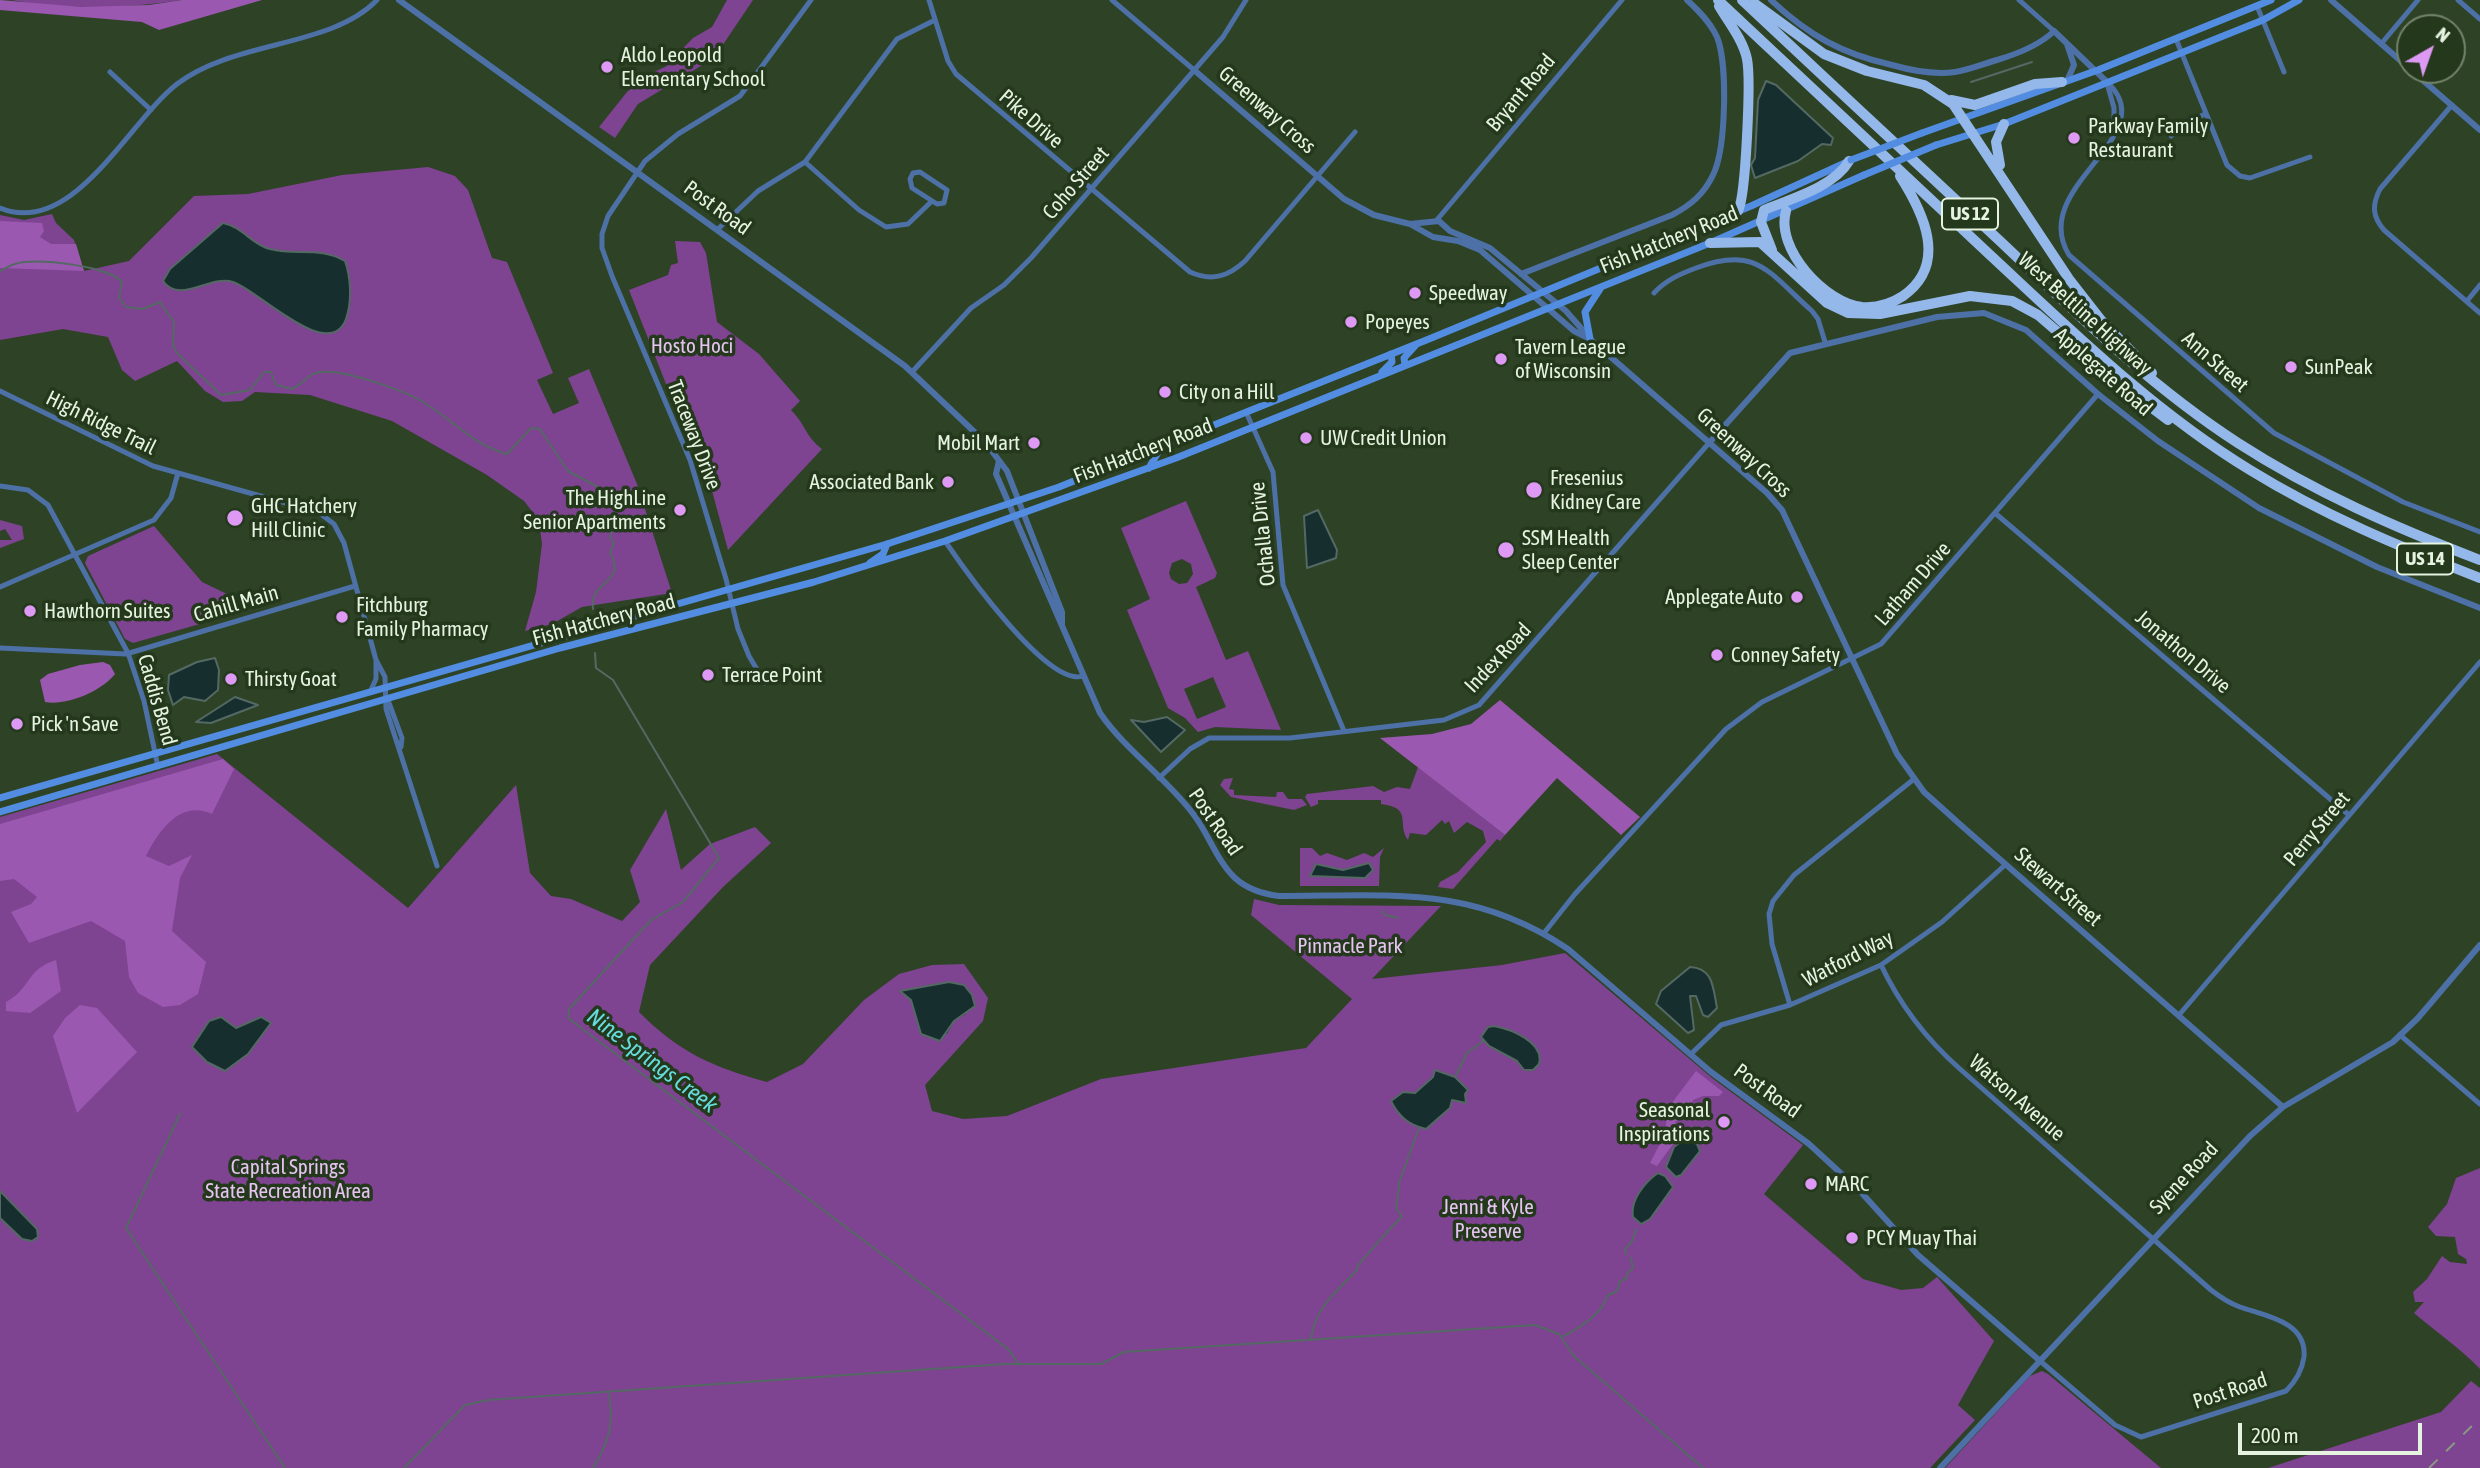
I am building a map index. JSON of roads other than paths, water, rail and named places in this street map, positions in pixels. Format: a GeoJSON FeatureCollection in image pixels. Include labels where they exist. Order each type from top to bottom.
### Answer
{"type":"FeatureCollection","features":[{"type":"Feature","properties":{"kind":"highway","name":"West Beltline Highway"},"geometry":{"type":"LineString","coordinates":[[1717,0],[2120,374],[2228,456],[2371,535],[2480,578]]}},
{"type":"Feature","properties":{"kind":"highway"},"geometry":{"type":"LineString","coordinates":[[1717,0],[1739,38],[1747,59],[1743,181],[1738,211]]}},
{"type":"Feature","properties":{"kind":"highway","name":"West Beltline Highway"},"geometry":{"type":"LineString","coordinates":[[1742,0],[2105,340],[2204,420],[2269,462],[2359,510],[2480,560]]}},
{"type":"Feature","properties":{"kind":"highway"},"geometry":{"type":"LineString","coordinates":[[1750,0],[1828,57],[1867,71],[1924,85],[1960,103],[1975,104],[2035,84],[2064,81]]}},
{"type":"Feature","properties":{"kind":"highway"},"geometry":{"type":"LineString","coordinates":[[1941,95],[1963,118],[2068,279],[2101,320],[2146,367],[2204,420]]}},
{"type":"Feature","properties":{"kind":"highway"},"geometry":{"type":"LineString","coordinates":[[2004,124],[1996,142],[1997,157],[2029,218]]}},
{"type":"Feature","properties":{"kind":"highway"},"geometry":{"type":"LineString","coordinates":[[1773,251],[1760,222],[1764,210],[1810,190],[1844,170],[1850,161]]}},
{"type":"Feature","properties":{"kind":"highway"},"geometry":{"type":"LineString","coordinates":[[1786,211],[1782,223],[1789,249],[1801,265],[1828,290],[1840,299],[1860,307],[1893,302],[1918,282],[1926,265],[1929,248],[1922,213],[1892,164]]}},
{"type":"Feature","properties":{"kind":"highway"},"geometry":{"type":"LineString","coordinates":[[1710,243],[1760,242],[1828,303],[1857,315],[1880,314],[1970,296],[2012,301],[2038,315],[2143,403],[2228,456]]}},
{"type":"Feature","properties":{"kind":"highway","name":"US 14"},"geometry":{"type":"LineString","coordinates":[[2371,535],[2480,584]]}},
{"type":"Feature","properties":{"kind":"main road","name":"Fish Hatchery Road"},"geometry":{"type":"LineString","coordinates":[[0,813],[388,701],[730,597],[1020,500],[1161,447],[1418,344],[1738,211],[1850,161],[2098,70],[2271,0]]}},
{"type":"Feature","properties":{"kind":"main road","name":"Fish Hatchery Road"},"geometry":{"type":"LineString","coordinates":[[0,798],[371,690],[730,597],[860,568],[946,541],[1149,469],[1710,243],[1864,174],[1936,145],[2004,124],[2263,20],[2299,0]]}},
{"type":"Feature","properties":{"kind":"main road"},"geometry":{"type":"LineString","coordinates":[[1590,339],[1586,308],[1595,293],[1607,284]]}},
{"type":"Feature","properties":{"kind":"main road"},"geometry":{"type":"LineString","coordinates":[[1405,365],[1404,358],[1418,344]]}},
{"type":"Feature","properties":{"kind":"main road"},"geometry":{"type":"LineString","coordinates":[[1379,375],[1392,362],[1391,354]]}},
{"type":"Feature","properties":{"kind":"main road"},"geometry":{"type":"LineString","coordinates":[[1149,469],[1161,447]]}},
{"type":"Feature","properties":{"kind":"main road"},"geometry":{"type":"LineString","coordinates":[[860,568],[883,554],[887,544]]}},
{"type":"Feature","properties":{"kind":"street"},"geometry":{"type":"LineString","coordinates":[[0,208],[24,214],[57,205],[83,184],[174,87],[206,66],[348,21],[377,0]]}},
{"type":"Feature","properties":{"kind":"street","name":"Post Road"},"geometry":{"type":"LineString","coordinates":[[399,0],[912,372],[985,442],[999,461],[1020,500],[1062,612],[1063,626]]}},
{"type":"Feature","properties":{"kind":"street","name":"Traceway Drive"},"geometry":{"type":"LineString","coordinates":[[765,683],[749,656],[690,460],[602,248],[602,234],[608,216],[645,161],[678,134],[740,96],[811,0]]}},
{"type":"Feature","properties":{"kind":"street","name":"Pike Drive"},"geometry":{"type":"LineString","coordinates":[[929,0],[948,61],[956,74],[1190,272],[1218,278],[1232,273],[1317,176]]}},
{"type":"Feature","properties":{"kind":"street","name":"Greenway Cross"},"geometry":{"type":"LineString","coordinates":[[1112,0],[1317,176],[1360,209],[1391,221],[1439,224],[1483,243],[1580,324],[1590,339]]}},
{"type":"Feature","properties":{"kind":"street","name":"Coho Street"},"geometry":{"type":"LineString","coordinates":[[912,372],[971,308],[1015,276],[1194,70],[1237,18],[1246,0]]}},
{"type":"Feature","properties":{"kind":"street","name":"Bryant Road"},"geometry":{"type":"LineString","coordinates":[[1441,237],[1439,224],[1446,208],[1622,0]]}},
{"type":"Feature","properties":{"kind":"street"},"geometry":{"type":"LineString","coordinates":[[1521,274],[1672,215],[1688,206],[1705,189],[1719,157],[1723,54],[1710,25],[1687,0]]}},
{"type":"Feature","properties":{"kind":"street"},"geometry":{"type":"LineString","coordinates":[[1771,0],[1806,31],[1834,48],[1875,61],[1929,73],[1957,72],[2005,58],[2025,50],[2054,31]]}},
{"type":"Feature","properties":{"kind":"street"},"geometry":{"type":"LineString","coordinates":[[2019,0],[2098,70],[2107,82]]}},
{"type":"Feature","properties":{"kind":"street"},"geometry":{"type":"LineString","coordinates":[[2331,0],[2396,56]]}},
{"type":"Feature","properties":{"kind":"street"},"geometry":{"type":"LineString","coordinates":[[2381,44],[2418,0]]}},
{"type":"Feature","properties":{"kind":"street"},"geometry":{"type":"LineString","coordinates":[[2458,0],[2480,19]]}},
{"type":"Feature","properties":{"kind":"street"},"geometry":{"type":"LineString","coordinates":[[2258,6],[2284,72]]}},
{"type":"Feature","properties":{"kind":"street"},"geometry":{"type":"LineString","coordinates":[[718,229],[758,191],[805,162],[897,39],[935,20]]}},
{"type":"Feature","properties":{"kind":"street"},"geometry":{"type":"LineString","coordinates":[[2176,39],[2227,165],[2240,176],[2263,175],[2310,157]]}},
{"type":"Feature","properties":{"kind":"street"},"geometry":{"type":"LineString","coordinates":[[2064,81],[2074,65],[2066,42]]}},
{"type":"Feature","properties":{"kind":"street"},"geometry":{"type":"LineString","coordinates":[[110,72],[151,110]]}},
{"type":"Feature","properties":{"kind":"street","name":"Ann Street"},"geometry":{"type":"LineString","coordinates":[[2107,82],[2116,90],[2121,107],[2120,124],[2061,211],[2060,237],[2069,254],[2274,433],[2403,502],[2480,532]]}},
{"type":"Feature","properties":{"kind":"street"},"geometry":{"type":"LineString","coordinates":[[2428,84],[2480,130]]}},
{"type":"Feature","properties":{"kind":"street"},"geometry":{"type":"LineString","coordinates":[[2452,106],[2380,189],[2374,202],[2374,212],[2384,230],[2480,313]]}},
{"type":"Feature","properties":{"kind":"street"},"geometry":{"type":"LineString","coordinates":[[2171,135],[2179,127],[2205,114]]}},
{"type":"Feature","properties":{"kind":"street"},"geometry":{"type":"LineString","coordinates":[[1317,176],[1354,132]]}},
{"type":"Feature","properties":{"kind":"street"},"geometry":{"type":"LineString","coordinates":[[805,162],[859,210],[886,227],[908,223],[932,201]]}},
{"type":"Feature","properties":{"kind":"street"},"geometry":{"type":"LineString","coordinates":[[920,172],[947,190],[944,203],[932,201],[910,184],[913,173],[920,172]]}},
{"type":"Feature","properties":{"kind":"street","name":"Greenway Cross"},"geometry":{"type":"LineString","coordinates":[[1410,224],[1431,236],[1480,250],[1547,307],[1590,339],[1767,493],[1782,510],[1852,660]]}},
{"type":"Feature","properties":{"kind":"street","name":"Bryant Road"},"geometry":{"type":"LineString","coordinates":[[1431,236],[1428,230],[1439,224]]}},
{"type":"Feature","properties":{"kind":"street"},"geometry":{"type":"LineString","coordinates":[[1654,293],[1669,280],[1723,258],[1749,260],[1812,311],[1818,319],[1825,342]]}},
{"type":"Feature","properties":{"kind":"street"},"geometry":{"type":"LineString","coordinates":[[2467,301],[2480,285]]}},
{"type":"Feature","properties":{"kind":"street","name":"Applegate Road"},"geometry":{"type":"LineString","coordinates":[[1709,443],[1779,361],[1790,353],[1825,342],[1937,317],[1984,313],[2026,330],[2098,394],[2199,471],[2259,508],[2376,567],[2480,608]]}},
{"type":"Feature","properties":{"kind":"street","name":"High Ridge Trail"},"geometry":{"type":"LineString","coordinates":[[0,391],[133,458],[322,514],[334,524],[341,536],[376,660],[386,686],[386,709],[437,866]]}},
{"type":"Feature","properties":{"kind":"street","name":"Latham Drive"},"geometry":{"type":"LineString","coordinates":[[1544,933],[1575,894],[1726,729],[1762,702],[1881,644],[2098,394]]}},
{"type":"Feature","properties":{"kind":"street","name":"Ochalla Drive"},"geometry":{"type":"LineString","coordinates":[[1246,412],[1268,459],[1275,485],[1283,584],[1344,731]]}},
{"type":"Feature","properties":{"kind":"street","name":"Index Road"},"geometry":{"type":"LineString","coordinates":[[1159,778],[1190,749],[1209,738],[1280,739],[1444,720],[1479,705],[1709,443]]}},
{"type":"Feature","properties":{"kind":"street","name":"Post Road"},"geometry":{"type":"LineString","coordinates":[[999,461],[996,474],[1008,504],[1083,676],[1108,725],[1194,814],[1229,872],[1257,891],[1279,895],[1435,897],[1501,913],[1544,933],[1568,949],[1691,1054],[1809,1144],[1859,1190],[1918,1255],[2125,1432],[2141,1437],[2262,1401],[2292,1385],[2300,1373],[2304,1353],[2301,1339],[2294,1330],[2272,1316],[2226,1301],[2153,1238]]}},
{"type":"Feature","properties":{"kind":"street"},"geometry":{"type":"LineString","coordinates":[[0,587],[153,520],[171,498],[178,473]]}},
{"type":"Feature","properties":{"kind":"street","name":"Caddis Bend"},"geometry":{"type":"LineString","coordinates":[[0,486],[28,490],[43,500],[128,653],[144,701],[159,766]]}},
{"type":"Feature","properties":{"kind":"street","name":"Jonathon Drive"},"geometry":{"type":"LineString","coordinates":[[1995,513],[2350,815]]}},
{"type":"Feature","properties":{"kind":"street"},"geometry":{"type":"LineString","coordinates":[[946,541],[967,572],[1035,652],[1067,677],[1083,676]]}},
{"type":"Feature","properties":{"kind":"street","name":"Cahill Main"},"geometry":{"type":"LineString","coordinates":[[0,648],[128,653],[355,586]]}},
{"type":"Feature","properties":{"kind":"street","name":"High Ridge Trail"},"geometry":{"type":"LineString","coordinates":[[371,690],[376,679],[376,660]]}},
{"type":"Feature","properties":{"kind":"street","name":"Stewart Street"},"geometry":{"type":"LineString","coordinates":[[1852,660],[1897,754],[1914,779],[1935,802],[2283,1107]]}},
{"type":"Feature","properties":{"kind":"street","name":"Perry Street"},"geometry":{"type":"LineString","coordinates":[[2179,1015],[2480,662]]}},
{"type":"Feature","properties":{"kind":"street"},"geometry":{"type":"LineString","coordinates":[[1790,1004],[1772,944],[1769,914],[1773,901],[1794,875],[1914,779]]}},
{"type":"Feature","properties":{"kind":"street","name":"Watford Way"},"geometry":{"type":"LineString","coordinates":[[1691,1054],[1721,1025],[1790,1004],[1881,965],[1942,922],[2005,865]]}},
{"type":"Feature","properties":{"kind":"street","name":"Syene Road"},"geometry":{"type":"LineString","coordinates":[[1940,1468],[2211,1174],[2283,1107],[2400,1035],[2480,945]]}},
{"type":"Feature","properties":{"kind":"street","name":"Watson Avenue"},"geometry":{"type":"LineString","coordinates":[[1881,965],[1902,1003],[1930,1042],[2153,1238]]}},
{"type":"Feature","properties":{"kind":"street"},"geometry":{"type":"LineString","coordinates":[[2400,1035],[2480,1104]]}},
{"type":"Feature","properties":{"kind":"water"},"geometry":{"type":"Polygon","coordinates":[[[1766,81],[1776,85],[1833,138],[1831,145],[1822,144],[1798,161],[1755,178],[1751,165],[1755,158],[1758,100],[1766,81]]]}},
{"type":"Feature","properties":{"kind":"water"},"geometry":{"type":"Polygon","coordinates":[[[223,223],[270,249],[317,252],[345,261],[350,282],[350,298],[346,319],[337,331],[325,333],[309,329],[233,282],[215,282],[187,290],[170,288],[163,281],[170,269],[223,223]]]}},
{"type":"Feature","properties":{"kind":"water"},"geometry":{"type":"Polygon","coordinates":[[[1318,510],[1337,550],[1336,558],[1307,568],[1304,516],[1318,510]]]}},
{"type":"Feature","properties":{"kind":"water"},"geometry":{"type":"Polygon","coordinates":[[[215,658],[219,670],[218,690],[205,701],[184,697],[173,705],[168,690],[169,675],[197,662],[215,658]]]}},
{"type":"Feature","properties":{"kind":"water"},"geometry":{"type":"Polygon","coordinates":[[[235,697],[258,705],[211,723],[196,722],[235,697]]]}},
{"type":"Feature","properties":{"kind":"water"},"geometry":{"type":"Polygon","coordinates":[[[1167,717],[1185,730],[1161,752],[1131,720],[1144,722],[1167,717]]]}},
{"type":"Feature","properties":{"kind":"water"},"geometry":{"type":"Polygon","coordinates":[[[1369,863],[1373,870],[1365,878],[1310,876],[1316,864],[1343,870],[1369,863]]]}},
{"type":"Feature","properties":{"kind":"water"},"geometry":{"type":"Polygon","coordinates":[[[1690,967],[1698,968],[1708,975],[1717,1008],[1708,1017],[1703,1015],[1696,996],[1690,996],[1694,1030],[1688,1033],[1656,1004],[1661,991],[1690,967]]]}},
{"type":"Feature","properties":{"kind":"water"},"geometry":{"type":"Polygon","coordinates":[[[949,982],[964,985],[972,995],[975,1006],[954,1021],[940,1041],[921,1034],[911,1000],[900,991],[949,982]]]}},
{"type":"Feature","properties":{"kind":"water"},"geometry":{"type":"Polygon","coordinates":[[[221,1017],[236,1028],[261,1017],[271,1023],[248,1054],[225,1071],[207,1062],[192,1047],[209,1021],[221,1017]]]}},
{"type":"Feature","properties":{"kind":"water"},"geometry":{"type":"Polygon","coordinates":[[[1488,1027],[1509,1030],[1532,1043],[1537,1049],[1539,1064],[1533,1070],[1524,1070],[1517,1061],[1489,1046],[1481,1037],[1488,1027]]]}},
{"type":"Feature","properties":{"kind":"water"},"geometry":{"type":"Polygon","coordinates":[[[1435,1070],[1455,1077],[1468,1090],[1465,1094],[1466,1103],[1452,1100],[1450,1108],[1426,1129],[1405,1120],[1391,1101],[1403,1092],[1415,1093],[1433,1077],[1435,1070]]]}},
{"type":"Feature","properties":{"kind":"water"},"geometry":{"type":"Polygon","coordinates":[[[1686,1138],[1697,1144],[1700,1151],[1681,1175],[1676,1177],[1666,1167],[1674,1147],[1686,1138]]]}},
{"type":"Feature","properties":{"kind":"water"},"geometry":{"type":"Polygon","coordinates":[[[1658,1173],[1665,1176],[1673,1187],[1650,1219],[1641,1224],[1633,1217],[1636,1198],[1648,1181],[1658,1173]]]}},
{"type":"Feature","properties":{"kind":"water"},"geometry":{"type":"Polygon","coordinates":[[[0,1191],[37,1229],[38,1237],[32,1241],[22,1239],[0,1218],[0,1191]]]}},
{"type":"Feature","properties":{"kind":"waterway"},"geometry":{"type":"LineString","coordinates":[[1971,82],[2032,62]]}},
{"type":"Feature","properties":{"kind":"waterway","name":"Nine Springs Creek"},"geometry":{"type":"LineString","coordinates":[[0,271],[25,262],[54,262],[88,267],[114,276],[122,282],[119,298],[126,307],[143,309],[160,302],[174,322],[173,345],[177,353],[221,395],[250,390],[264,372],[271,372],[276,385],[292,389],[313,374],[335,372],[412,396],[484,445],[507,454],[531,428],[540,429],[568,471],[598,487],[604,499],[616,510],[610,538],[614,543],[610,553],[614,571],[596,592],[593,609]]}},
{"type":"Feature","properties":{"kind":"waterway","name":"Nine Springs Creek"},"geometry":{"type":"LineString","coordinates":[[595,653],[596,668],[613,680],[719,858],[683,902],[651,920],[569,1009],[568,1018],[1008,1349],[1018,1363]]}},
{"type":"Feature","properties":{"kind":"waterway"},"geometry":{"type":"LineString","coordinates":[[1382,911],[1385,915],[1398,918]]}},
{"type":"Feature","properties":{"kind":"waterway"},"geometry":{"type":"LineString","coordinates":[[1455,1077],[1467,1053],[1483,1041]]}},
{"type":"Feature","properties":{"kind":"waterway"},"geometry":{"type":"LineString","coordinates":[[180,1114],[126,1228],[285,1468]]}},
{"type":"Feature","properties":{"kind":"waterway"},"geometry":{"type":"LineString","coordinates":[[1311,1339],[1317,1318],[1328,1300],[1402,1217],[1396,1207],[1400,1180],[1419,1128]]}},
{"type":"Feature","properties":{"kind":"waterway"},"geometry":{"type":"LineString","coordinates":[[1626,1254],[1625,1249],[1633,1240],[1636,1229]]}},
{"type":"Feature","properties":{"kind":"waterway"},"geometry":{"type":"LineString","coordinates":[[1564,1336],[1590,1319],[1601,1308],[1607,1296],[1617,1291],[1620,1281],[1626,1279],[1633,1268],[1631,1258]]}},
{"type":"Feature","properties":{"kind":"waterway"},"geometry":{"type":"LineString","coordinates":[[404,1468],[465,1405],[488,1400],[1004,1364],[1101,1364],[1124,1352],[1535,1325],[1559,1334],[1574,1356],[1703,1468]]}},
{"type":"Feature","properties":{"kind":"waterway"},"geometry":{"type":"LineString","coordinates":[[593,1468],[609,1432],[609,1394]]}},
{"type":"Feature","properties":{"kind":"railway"},"geometry":{"type":"LineString","coordinates":[[2429,1468],[2480,1418]]}},
{"type":"Feature","properties":{"kind":"place","name":"Aldo Leopold Elementary School"},"geometry":{"type":"Point","coordinates":[607,67]}},
{"type":"Feature","properties":{"kind":"place","name":"Parkway Family Restaurant"},"geometry":{"type":"Point","coordinates":[2074,138]}},
{"type":"Feature","properties":{"kind":"place","name":"Speedway"},"geometry":{"type":"Point","coordinates":[1415,293]}},
{"type":"Feature","properties":{"kind":"place","name":"Popeyes"},"geometry":{"type":"Point","coordinates":[1351,322]}},
{"type":"Feature","properties":{"kind":"place","name":"Tavern League of Wisconsin"},"geometry":{"type":"Point","coordinates":[1501,359]}},
{"type":"Feature","properties":{"kind":"place","name":"SunPeak"},"geometry":{"type":"Point","coordinates":[2291,367]}},
{"type":"Feature","properties":{"kind":"place","name":"City on a Hill"},"geometry":{"type":"Point","coordinates":[1165,392]}},
{"type":"Feature","properties":{"kind":"place","name":"UW Credit Union"},"geometry":{"type":"Point","coordinates":[1306,438]}},
{"type":"Feature","properties":{"kind":"place","name":"Mobil Mart"},"geometry":{"type":"Point","coordinates":[1034,443]}},
{"type":"Feature","properties":{"kind":"place","name":"Associated Bank"},"geometry":{"type":"Point","coordinates":[948,482]}},
{"type":"Feature","properties":{"kind":"place","name":"Fresenius Kidney Care"},"geometry":{"type":"Point","coordinates":[1534,490]}},
{"type":"Feature","properties":{"kind":"place","name":"The HighLine Senior Apartments"},"geometry":{"type":"Point","coordinates":[680,510]}},
{"type":"Feature","properties":{"kind":"place","name":"GHC Hatchery Hill Clinic"},"geometry":{"type":"Point","coordinates":[235,518]}},
{"type":"Feature","properties":{"kind":"place","name":"SSM Health Sleep Center"},"geometry":{"type":"Point","coordinates":[1506,550]}},
{"type":"Feature","properties":{"kind":"place","name":"Applegate Auto"},"geometry":{"type":"Point","coordinates":[1797,597]}},
{"type":"Feature","properties":{"kind":"place","name":"Hawthorn Suites"},"geometry":{"type":"Point","coordinates":[30,611]}},
{"type":"Feature","properties":{"kind":"place","name":"Fitchburg Family Pharmacy"},"geometry":{"type":"Point","coordinates":[342,617]}},
{"type":"Feature","properties":{"kind":"place","name":"Conney Safety"},"geometry":{"type":"Point","coordinates":[1717,655]}},
{"type":"Feature","properties":{"kind":"place","name":"Terrace Point"},"geometry":{"type":"Point","coordinates":[708,675]}},
{"type":"Feature","properties":{"kind":"place","name":"Thirsty Goat"},"geometry":{"type":"Point","coordinates":[231,679]}},
{"type":"Feature","properties":{"kind":"place","name":"Pick 'n Save"},"geometry":{"type":"Point","coordinates":[17,724]}},
{"type":"Feature","properties":{"kind":"place","name":"Seasonal Inspirations"},"geometry":{"type":"Point","coordinates":[1724,1122]}},
{"type":"Feature","properties":{"kind":"place","name":"MARC"},"geometry":{"type":"Point","coordinates":[1811,1184]}},
{"type":"Feature","properties":{"kind":"place","name":"PCY Muay Thai"},"geometry":{"type":"Point","coordinates":[1852,1238]}},
{"type":"Feature","properties":{"kind":"park label","name":"Hosto Hoci"},"geometry":{"type":"Point","coordinates":[692,346]}},
{"type":"Feature","properties":{"kind":"park label","name":"Pinnacle Park"},"geometry":{"type":"Point","coordinates":[1350,946]}},
{"type":"Feature","properties":{"kind":"park label","name":"Capital Springs State Recreation Area"},"geometry":{"type":"Point","coordinates":[288,1179]}},
{"type":"Feature","properties":{"kind":"park label","name":"Jenni & Kyle Preserve"},"geometry":{"type":"Point","coordinates":[1488,1219]}}]}
